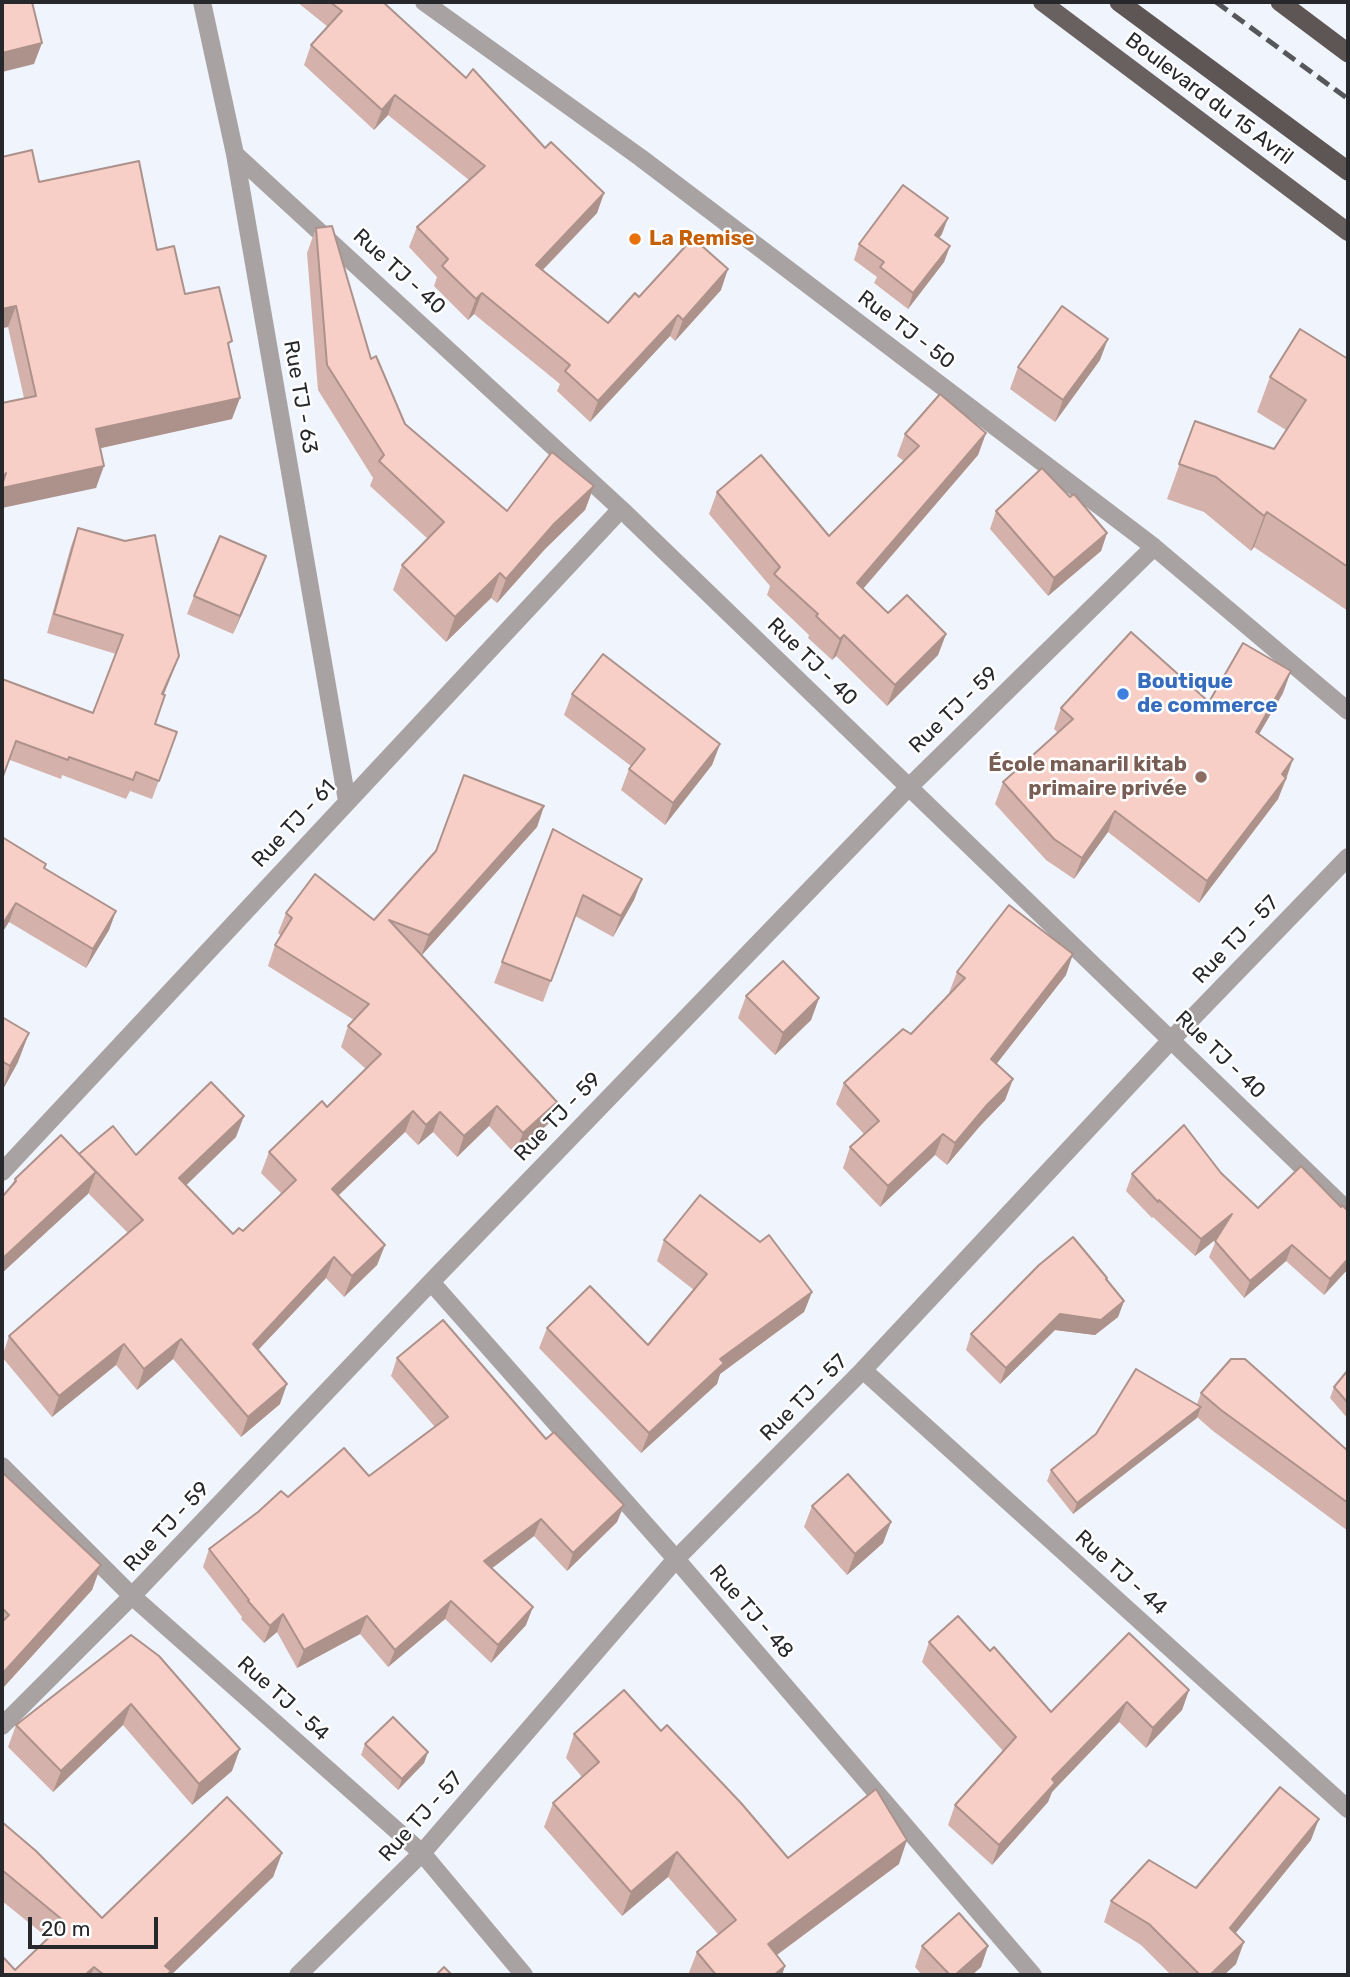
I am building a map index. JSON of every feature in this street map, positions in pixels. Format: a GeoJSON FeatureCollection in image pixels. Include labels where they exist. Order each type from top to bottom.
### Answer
{"type":"FeatureCollection","features":[{"type":"Feature","properties":{"kind":"highway","name":"Boulevard du 15 Avril"},"geometry":{"type":"LineString","coordinates":[[1119,2],[1348,171]]}},
{"type":"Feature","properties":{"kind":"highway"},"geometry":{"type":"LineString","coordinates":[[1280,2],[1348,53]]}},
{"type":"Feature","properties":{"kind":"main road","name":"Boulevard du 15 Avril"},"geometry":{"type":"LineString","coordinates":[[1041,2],[1348,232]]}},
{"type":"Feature","properties":{"kind":"street","name":"Rue TJ - 63"},"geometry":{"type":"LineString","coordinates":[[202,2],[235,154],[347,802]]}},
{"type":"Feature","properties":{"kind":"street","name":"Rue TJ - 50"},"geometry":{"type":"LineString","coordinates":[[424,2],[641,158],[1154,547],[1348,711]]}},
{"type":"Feature","properties":{"kind":"street","name":"Rue TJ - 40"},"geometry":{"type":"LineString","coordinates":[[235,154],[621,509],[1348,1211]]}},
{"type":"Feature","properties":{"kind":"street","name":"Rue TJ - 61"},"geometry":{"type":"LineString","coordinates":[[2,1172],[621,509]]}},
{"type":"Feature","properties":{"kind":"street","name":"Rue TJ - 59"},"geometry":{"type":"LineString","coordinates":[[2,1726],[132,1597],[431,1282],[909,787],[1154,547]]}},
{"type":"Feature","properties":{"kind":"street","name":"Rue TJ - 57"},"geometry":{"type":"LineString","coordinates":[[298,1975],[422,1853],[676,1559],[863,1370],[1172,1040],[1348,857]]}},
{"type":"Feature","properties":{"kind":"street","name":"Rue TJ - 48"},"geometry":{"type":"LineString","coordinates":[[431,1282],[676,1559],[1033,1975]]}},
{"type":"Feature","properties":{"kind":"street","name":"Rue TJ - 44"},"geometry":{"type":"LineString","coordinates":[[863,1370],[1348,1809]]}},
{"type":"Feature","properties":{"kind":"street","name":"Rue TJ - 54"},"geometry":{"type":"LineString","coordinates":[[2,1466],[132,1597],[422,1853],[524,1975]]}},
{"type":"Feature","properties":{"kind":"building"},"geometry":{"type":"Polygon","coordinates":[[[2,2],[32,2],[42,43],[2,53],[2,2]]]}},
{"type":"Feature","properties":{"kind":"building"},"geometry":{"type":"Polygon","coordinates":[[[330,2],[383,2],[466,78],[473,69],[545,148],[551,142],[604,193],[536,265],[608,323],[635,293],[639,297],[693,238],[728,269],[683,320],[678,315],[598,401],[565,371],[570,365],[482,293],[476,299],[442,266],[448,259],[417,227],[485,166],[395,95],[382,110],[311,45],[342,11],[330,2]]]}},
{"type":"Feature","properties":{"kind":"building"},"geometry":{"type":"Polygon","coordinates":[[[32,150],[39,182],[139,161],[157,250],[174,246],[185,294],[219,287],[232,341],[228,343],[240,398],[96,429],[104,466],[2,488],[6,473],[2,479],[2,403],[36,396],[16,306],[2,309],[2,157],[32,150]]]}},
{"type":"Feature","properties":{"kind":"building"},"geometry":{"type":"Polygon","coordinates":[[[903,185],[948,218],[935,235],[950,246],[913,293],[880,267],[884,262],[859,244],[903,185]]]}},
{"type":"Feature","properties":{"kind":"building"},"geometry":{"type":"Polygon","coordinates":[[[332,226],[371,359],[376,356],[405,424],[507,511],[552,452],[594,486],[554,524],[506,579],[500,573],[455,617],[402,565],[444,522],[379,461],[384,455],[327,365],[316,228],[332,226]]]}},
{"type":"Feature","properties":{"kind":"building"},"geometry":{"type":"Polygon","coordinates":[[[1062,306],[1108,339],[1063,400],[1018,367],[1062,306]]]}},
{"type":"Feature","properties":{"kind":"building"},"geometry":{"type":"Polygon","coordinates":[[[1300,329],[1348,359],[1348,567],[1267,512],[1264,516],[1216,477],[1179,464],[1195,421],[1274,449],[1306,400],[1270,377],[1300,329]]]}},
{"type":"Feature","properties":{"kind":"building"},"geometry":{"type":"Polygon","coordinates":[[[940,394],[986,433],[857,583],[888,613],[907,595],[946,634],[895,685],[844,635],[840,639],[816,616],[818,614],[774,574],[780,567],[717,492],[761,455],[829,536],[919,446],[905,434],[940,394]]]}},
{"type":"Feature","properties":{"kind":"building"},"geometry":{"type":"Polygon","coordinates":[[[1042,468],[1070,497],[1074,494],[1107,533],[1054,578],[996,511],[1042,468]]]}},
{"type":"Feature","properties":{"kind":"building"},"geometry":{"type":"Polygon","coordinates":[[[78,528],[125,541],[155,535],[179,656],[162,694],[165,695],[155,724],[177,732],[159,781],[136,772],[133,780],[16,741],[2,779],[2,679],[93,713],[123,635],[54,614],[78,528]]]}},
{"type":"Feature","properties":{"kind":"building"},"geometry":{"type":"Polygon","coordinates":[[[220,536],[266,556],[240,616],[194,596],[220,536]]]}},
{"type":"Feature","properties":{"kind":"building"},"geometry":{"type":"Polygon","coordinates":[[[1131,632],[1209,702],[1243,643],[1291,671],[1256,732],[1293,759],[1282,774],[1286,778],[1207,881],[1115,811],[1082,858],[1054,839],[1003,782],[1073,719],[1061,708],[1131,632]]]}},
{"type":"Feature","properties":{"kind":"building"},"geometry":{"type":"Polygon","coordinates":[[[603,654],[720,744],[673,803],[629,769],[645,749],[572,694],[603,654]]]}},
{"type":"Feature","properties":{"kind":"building"},"geometry":{"type":"Polygon","coordinates":[[[464,775],[544,806],[429,935],[389,920],[557,1102],[523,1133],[497,1106],[464,1136],[440,1112],[426,1125],[413,1111],[332,1189],[385,1245],[352,1276],[334,1257],[253,1344],[287,1384],[248,1417],[181,1339],[144,1369],[124,1344],[59,1396],[9,1336],[143,1220],[79,1154],[113,1126],[136,1155],[211,1082],[244,1116],[179,1178],[233,1234],[239,1228],[243,1231],[296,1180],[269,1152],[322,1101],[327,1107],[381,1054],[348,1026],[369,1004],[275,945],[292,918],[286,913],[315,874],[374,920],[436,851],[464,775]]]}},
{"type":"Feature","properties":{"kind":"building"},"geometry":{"type":"Polygon","coordinates":[[[553,829],[642,879],[621,916],[583,895],[551,981],[502,962],[553,829]]]}},
{"type":"Feature","properties":{"kind":"building"},"geometry":{"type":"Polygon","coordinates":[[[2,837],[46,864],[44,868],[116,911],[93,949],[16,903],[2,925],[2,837]]]}},
{"type":"Feature","properties":{"kind":"building"},"geometry":{"type":"Polygon","coordinates":[[[1009,905],[1073,954],[991,1059],[1013,1079],[955,1143],[943,1134],[888,1186],[850,1147],[879,1121],[844,1083],[903,1029],[911,1034],[965,978],[957,972],[1009,905]]]}},
{"type":"Feature","properties":{"kind":"building"},"geometry":{"type":"Polygon","coordinates":[[[783,961],[819,998],[783,1033],[746,996],[783,961]]]}},
{"type":"Feature","properties":{"kind":"building"},"geometry":{"type":"Polygon","coordinates":[[[2,1017],[29,1033],[10,1066],[2,1061],[2,1017]]]}},
{"type":"Feature","properties":{"kind":"building"},"geometry":{"type":"Polygon","coordinates":[[[1184,1125],[1221,1173],[1258,1208],[1301,1166],[1348,1211],[1348,1259],[1330,1279],[1292,1245],[1250,1281],[1215,1241],[1232,1214],[1201,1239],[1159,1200],[1158,1202],[1132,1174],[1184,1125]]]}},
{"type":"Feature","properties":{"kind":"building"},"geometry":{"type":"Polygon","coordinates":[[[61,1135],[96,1172],[2,1259],[2,1197],[15,1179],[61,1135]]]}},
{"type":"Feature","properties":{"kind":"building"},"geometry":{"type":"Polygon","coordinates":[[[700,1195],[760,1242],[769,1235],[812,1292],[720,1359],[724,1363],[649,1433],[547,1328],[590,1286],[648,1345],[707,1274],[664,1240],[700,1195]]]}},
{"type":"Feature","properties":{"kind":"building"},"geometry":{"type":"Polygon","coordinates":[[[1073,1237],[1124,1301],[1101,1320],[1060,1314],[1006,1368],[971,1334],[1039,1265],[1073,1237]]]}},
{"type":"Feature","properties":{"kind":"building"},"geometry":{"type":"Polygon","coordinates":[[[443,1320],[546,1439],[554,1432],[624,1505],[573,1553],[541,1519],[484,1561],[533,1607],[498,1645],[451,1601],[395,1650],[367,1616],[304,1650],[283,1614],[270,1626],[209,1549],[281,1491],[288,1497],[344,1448],[369,1476],[448,1417],[397,1358],[443,1320]]]}},
{"type":"Feature","properties":{"kind":"building"},"geometry":{"type":"Polygon","coordinates":[[[1231,1359],[1245,1359],[1348,1451],[1348,1503],[1201,1393],[1231,1359]]]}},
{"type":"Feature","properties":{"kind":"building"},"geometry":{"type":"Polygon","coordinates":[[[1136,1369],[1201,1407],[1077,1503],[1051,1470],[1096,1434],[1136,1369]]]}},
{"type":"Feature","properties":{"kind":"building"},"geometry":{"type":"Polygon","coordinates":[[[1348,1370],[1348,1403],[1334,1387],[1348,1370]]]}},
{"type":"Feature","properties":{"kind":"building"},"geometry":{"type":"Polygon","coordinates":[[[2,1472],[101,1565],[2,1674],[2,1622],[9,1615],[2,1608],[2,1472]]]}},
{"type":"Feature","properties":{"kind":"building"},"geometry":{"type":"Polygon","coordinates":[[[848,1474],[891,1522],[855,1554],[812,1506],[848,1474]]]}},
{"type":"Feature","properties":{"kind":"building"},"geometry":{"type":"Polygon","coordinates":[[[958,1616],[990,1651],[994,1647],[1051,1712],[1129,1633],[1189,1690],[1153,1728],[1127,1702],[1052,1779],[1055,1783],[999,1845],[955,1805],[1016,1737],[929,1642],[958,1616]]]}},
{"type":"Feature","properties":{"kind":"building"},"geometry":{"type":"Polygon","coordinates":[[[131,1635],[159,1656],[240,1749],[199,1784],[131,1704],[61,1771],[16,1725],[131,1635]]]}},
{"type":"Feature","properties":{"kind":"building"},"geometry":{"type":"Polygon","coordinates":[[[624,1690],[661,1731],[667,1725],[741,1803],[788,1858],[876,1789],[907,1840],[768,1944],[785,1966],[774,1975],[716,1975],[697,1952],[736,1920],[677,1852],[631,1892],[553,1803],[599,1762],[574,1734],[624,1690]]]}},
{"type":"Feature","properties":{"kind":"building"},"geometry":{"type":"Polygon","coordinates":[[[393,1717],[428,1752],[402,1779],[365,1744],[393,1717]]]}},
{"type":"Feature","properties":{"kind":"building"},"geometry":{"type":"Polygon","coordinates":[[[1280,1787],[1319,1819],[1230,1928],[1244,1942],[1210,1975],[1200,1975],[1149,1924],[1111,1901],[1149,1860],[1196,1888],[1280,1787]]]}},
{"type":"Feature","properties":{"kind":"building"},"geometry":{"type":"Polygon","coordinates":[[[227,1797],[282,1853],[165,1966],[171,1971],[167,1975],[104,1975],[94,1967],[85,1975],[2,1975],[2,1956],[15,1970],[65,1922],[2,1870],[2,1822],[36,1851],[102,1918],[227,1797]]]}},
{"type":"Feature","properties":{"kind":"building"},"geometry":{"type":"Polygon","coordinates":[[[959,1913],[988,1946],[955,1975],[950,1975],[922,1946],[959,1913]]]}},
{"type":"Feature","properties":{"kind":"building"},"geometry":{"type":"Polygon","coordinates":[[[444,1967],[452,1975],[436,1975],[444,1967]]]}},
{"type":"Feature","properties":{"kind":"railway"},"geometry":{"type":"LineString","coordinates":[[1216,2],[1348,99]]}},
{"type":"Feature","properties":{"kind":"place","name":"La Remise"},"geometry":{"type":"Point","coordinates":[635,239]}},
{"type":"Feature","properties":{"kind":"place","name":"Boutique de commerce"},"geometry":{"type":"Point","coordinates":[1123,694]}},
{"type":"Feature","properties":{"kind":"place","name":"École manaril kitab primaire privée"},"geometry":{"type":"Point","coordinates":[1201,777]}}]}
